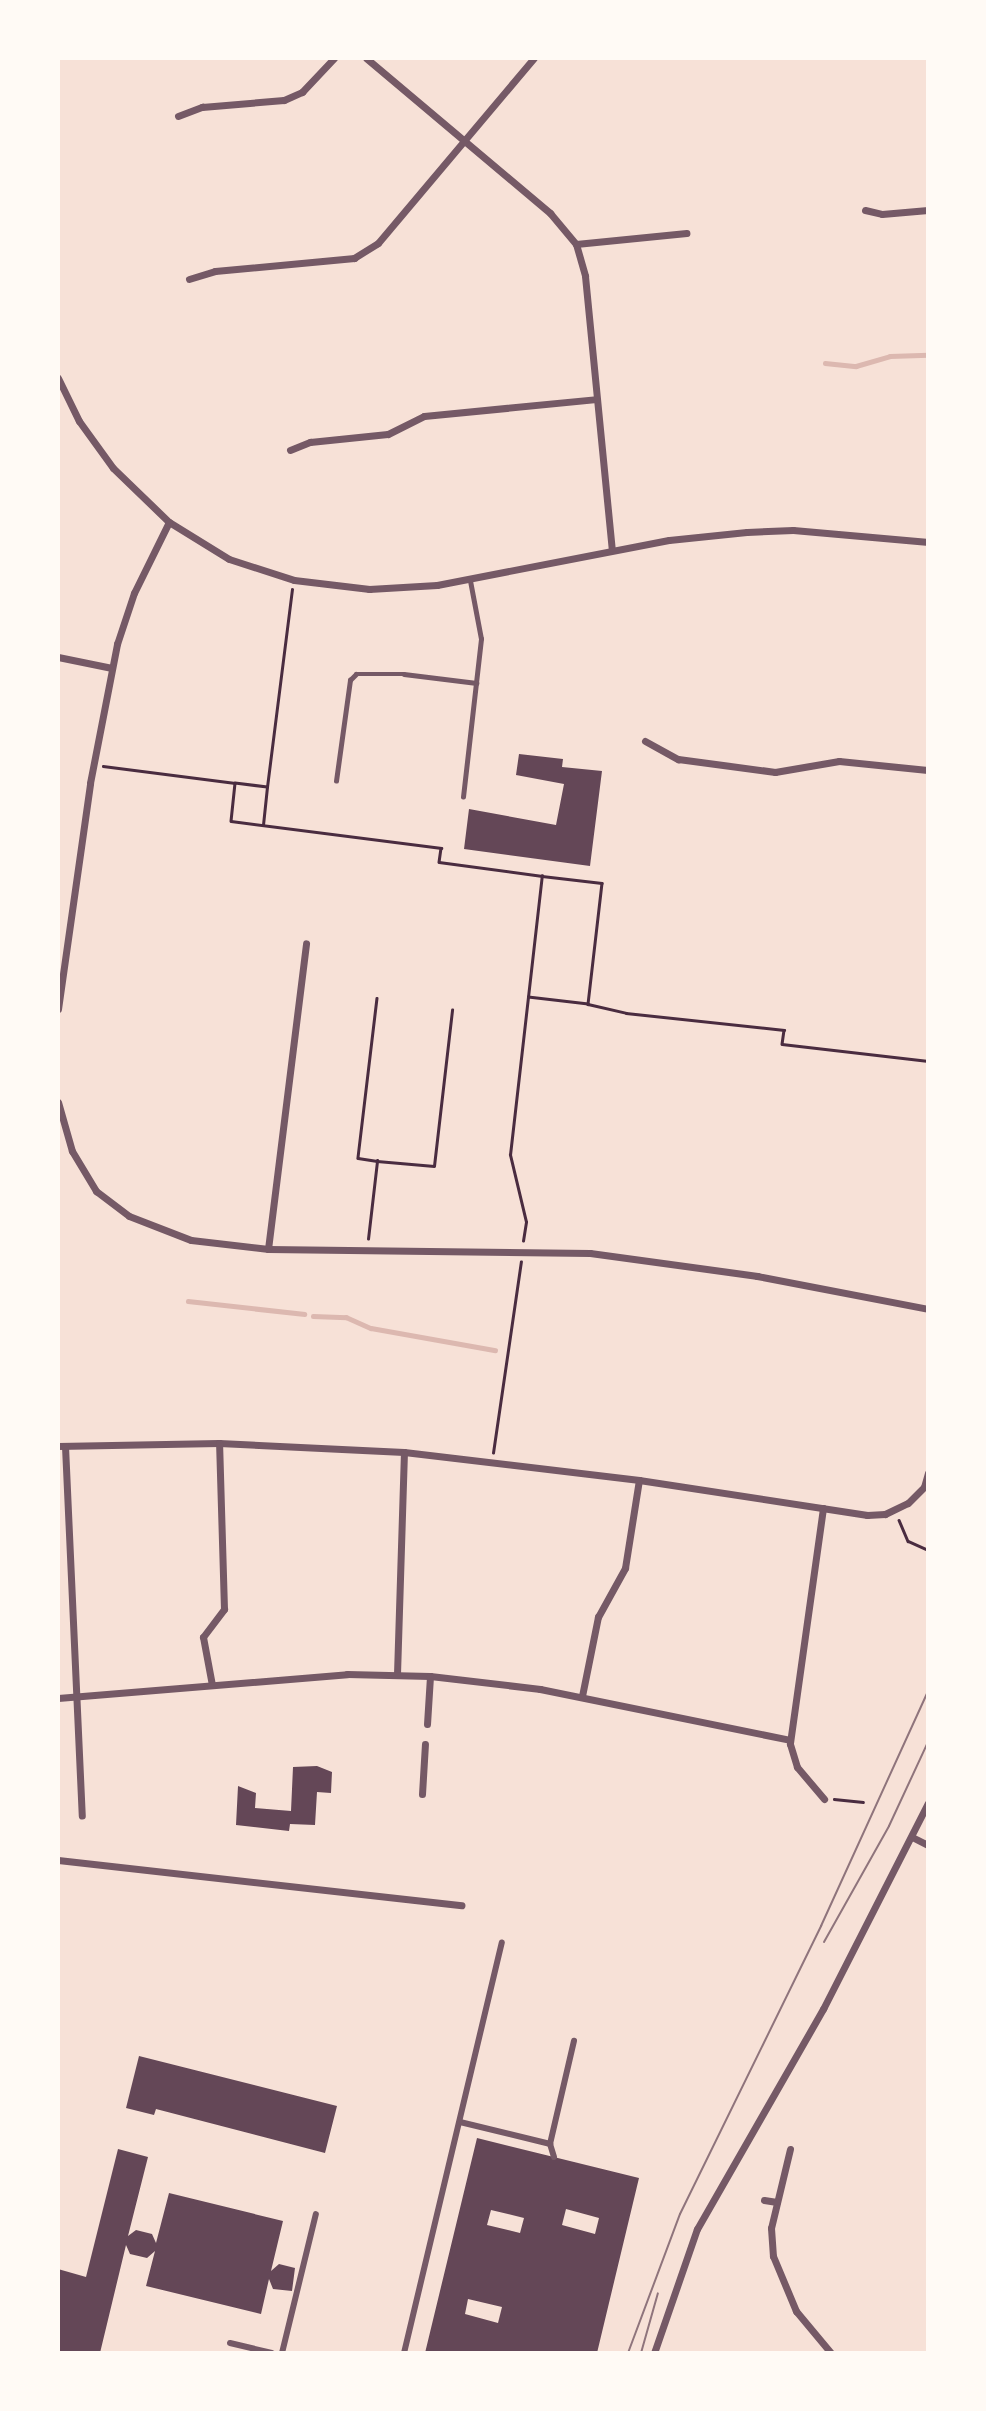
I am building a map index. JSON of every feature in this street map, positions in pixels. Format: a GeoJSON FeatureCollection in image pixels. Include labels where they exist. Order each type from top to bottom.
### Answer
{"type":"FeatureCollection","features":[{"type":"Feature","properties":{"kind":"street"},"geometry":{"type":"LineString","coordinates":[[178,117],[202,107],[284,100],[302,92],[334,58]]}},
{"type":"Feature","properties":{"kind":"street"},"geometry":{"type":"LineString","coordinates":[[366,58],[550,213],[576,244],[585,276],[612,550]]}},
{"type":"Feature","properties":{"kind":"street"},"geometry":{"type":"LineString","coordinates":[[189,279],[215,271],[354,258],[378,243],[534,58]]}},
{"type":"Feature","properties":{"kind":"street"},"geometry":{"type":"LineString","coordinates":[[865,210],[882,214],[928,210]]}},
{"type":"Feature","properties":{"kind":"street"},"geometry":{"type":"LineString","coordinates":[[576,244],[686,233]]}},
{"type":"Feature","properties":{"kind":"street"},"geometry":{"type":"LineString","coordinates":[[58,378],[96,445],[135,493],[169,522],[219,554],[294,580],[369,589],[471,581],[612,550],[694,537],[793,530],[928,542]]}},
{"type":"Feature","properties":{"kind":"street"},"geometry":{"type":"LineString","coordinates":[[290,450],[310,442],[388,434],[424,416],[596,399]]}},
{"type":"Feature","properties":{"kind":"street"},"geometry":{"type":"LineString","coordinates":[[58,1009],[60,968],[93,764],[112,668],[134,593],[169,522]]}},
{"type":"Feature","properties":{"kind":"street"},"geometry":{"type":"LineString","coordinates":[[58,657],[112,668]]}},
{"type":"Feature","properties":{"kind":"street"},"geometry":{"type":"LineString","coordinates":[[645,741],[678,759],[775,772],[839,761],[928,769]]}},
{"type":"Feature","properties":{"kind":"street"},"geometry":{"type":"LineString","coordinates":[[268,1249],[306,943]]}},
{"type":"Feature","properties":{"kind":"street"},"geometry":{"type":"LineString","coordinates":[[58,1102],[72,1151],[96,1191],[129,1216],[191,1240],[268,1249],[523,1249],[670,1262],[928,1309]]}},
{"type":"Feature","properties":{"kind":"street"},"geometry":{"type":"LineString","coordinates":[[212,1685],[203,1637],[224,1609],[219,1443]]}},
{"type":"Feature","properties":{"kind":"street"},"geometry":{"type":"LineString","coordinates":[[82,1816],[61,1446],[219,1443],[404,1452],[492,1460],[639,1480],[867,1515],[895,1511],[917,1494],[928,1473]]}},
{"type":"Feature","properties":{"kind":"street"},"geometry":{"type":"LineString","coordinates":[[397,1674],[404,1452]]}},
{"type":"Feature","properties":{"kind":"street"},"geometry":{"type":"LineString","coordinates":[[582,1696],[598,1617],[625,1568],[639,1480]]}},
{"type":"Feature","properties":{"kind":"street"},"geometry":{"type":"LineString","coordinates":[[823,1508],[790,1740],[797,1767],[824,1798]]}},
{"type":"Feature","properties":{"kind":"street"},"geometry":{"type":"LineString","coordinates":[[58,1698],[347,1674],[397,1674],[582,1696],[790,1740]]}},
{"type":"Feature","properties":{"kind":"street"},"geometry":{"type":"LineString","coordinates":[[427,1724],[430,1676]]}},
{"type":"Feature","properties":{"kind":"street"},"geometry":{"type":"LineString","coordinates":[[422,1794],[425,1744]]}},
{"type":"Feature","properties":{"kind":"street"},"geometry":{"type":"LineString","coordinates":[[654,2353],[697,2229],[817,2020],[928,1802]]}},
{"type":"Feature","properties":{"kind":"street"},"geometry":{"type":"LineString","coordinates":[[912,1837],[928,1845]]}},
{"type":"Feature","properties":{"kind":"street"},"geometry":{"type":"LineString","coordinates":[[58,1860],[144,1873],[461,1905]]}},
{"type":"Feature","properties":{"kind":"street"},"geometry":{"type":"LineString","coordinates":[[404,2353],[502,1944]]}},
{"type":"Feature","properties":{"kind":"street"},"geometry":{"type":"LineString","coordinates":[[554,2157],[550,2144],[574,2041]]}},
{"type":"Feature","properties":{"kind":"street"},"geometry":{"type":"LineString","coordinates":[[460,2122],[550,2144]]}},
{"type":"Feature","properties":{"kind":"street"},"geometry":{"type":"LineString","coordinates":[[790,2149],[777,2202],[771,2242],[779,2280],[796,2311],[831,2353]]}},
{"type":"Feature","properties":{"kind":"street"},"geometry":{"type":"LineString","coordinates":[[764,2200],[777,2202]]}},
{"type":"Feature","properties":{"kind":"street"},"geometry":{"type":"LineString","coordinates":[[282,2353],[316,2214]]}},
{"type":"Feature","properties":{"kind":"street"},"geometry":{"type":"LineString","coordinates":[[230,2343],[272,2353]]}},
{"type":"Feature","properties":{"kind":"lane"},"geometry":{"type":"LineString","coordinates":[[463,797],[481,639],[471,581]]}},
{"type":"Feature","properties":{"kind":"lane"},"geometry":{"type":"LineString","coordinates":[[337,781],[350,680],[356,674],[404,674],[476,683]]}},
{"type":"Feature","properties":{"kind":"path"},"geometry":{"type":"LineString","coordinates":[[262,825],[294,580]]}},
{"type":"Feature","properties":{"kind":"path"},"geometry":{"type":"LineString","coordinates":[[93,764],[267,787]]}},
{"type":"Feature","properties":{"kind":"path"},"geometry":{"type":"LineString","coordinates":[[235,783],[231,821],[441,848],[439,862],[602,883],[589,1004]]}},
{"type":"Feature","properties":{"kind":"path"},"geometry":{"type":"LineString","coordinates":[[492,1460],[526,1222],[510,1155],[542,876]]}},
{"type":"Feature","properties":{"kind":"path"},"geometry":{"type":"LineString","coordinates":[[528,997],[589,1004],[626,1013],[784,1030],[782,1044],[928,1061]]}},
{"type":"Feature","properties":{"kind":"path"},"geometry":{"type":"LineString","coordinates":[[377,998],[358,1158],[434,1166],[452,1010]]}},
{"type":"Feature","properties":{"kind":"path"},"geometry":{"type":"LineString","coordinates":[[367,1249],[377,1161]]}},
{"type":"Feature","properties":{"kind":"path"},"geometry":{"type":"LineString","coordinates":[[895,1511],[908,1541],[928,1550]]}},
{"type":"Feature","properties":{"kind":"path"},"geometry":{"type":"LineString","coordinates":[[824,1798],[863,1802]]}},
{"type":"Feature","properties":{"kind":"building"},"geometry":{"type":"Polygon","coordinates":[[[519,754],[563,759],[562,767],[602,771],[590,866],[464,849],[469,809],[556,825],[564,784],[516,775],[519,754]]]}},
{"type":"Feature","properties":{"kind":"building"},"geometry":{"type":"Polygon","coordinates":[[[317,1766],[332,1772],[331,1793],[317,1792],[315,1825],[290,1824],[289,1831],[236,1825],[238,1786],[256,1793],[255,1808],[291,1811],[293,1767],[317,1766]]]}},
{"type":"Feature","properties":{"kind":"building"},"geometry":{"type":"Polygon","coordinates":[[[139,2056],[337,2106],[325,2153],[156,2109],[154,2115],[126,2108],[139,2056]]]}},
{"type":"Feature","properties":{"kind":"building"},"geometry":{"type":"Polygon","coordinates":[[[477,2138],[639,2178],[597,2353],[425,2353],[477,2138]],[[566,2209],[562,2225],[595,2234],[599,2218],[566,2209]],[[491,2210],[487,2225],[520,2233],[524,2218],[491,2210]],[[468,2299],[465,2314],[498,2323],[502,2307],[468,2299]]]}},
{"type":"Feature","properties":{"kind":"building"},"geometry":{"type":"Polygon","coordinates":[[[118,2149],[148,2157],[128,2236],[136,2230],[152,2234],[156,2243],[169,2193],[283,2221],[271,2271],[279,2264],[295,2268],[292,2291],[273,2289],[269,2279],[261,2314],[146,2286],[155,2251],[147,2258],[130,2254],[126,2245],[100,2353],[58,2353],[58,2269],[86,2277],[118,2149]]]}},
{"type":"Feature","properties":{"kind":"waterway"},"geometry":{"type":"LineString","coordinates":[[825,363],[856,366],[890,356],[928,355]]}},
{"type":"Feature","properties":{"kind":"waterway"},"geometry":{"type":"LineString","coordinates":[[188,1301],[304,1314]]}},
{"type":"Feature","properties":{"kind":"waterway"},"geometry":{"type":"LineString","coordinates":[[313,1316],[346,1317],[371,1328],[495,1350]]}},
{"type":"Feature","properties":{"kind":"tram line"},"geometry":{"type":"LineString","coordinates":[[628,2353],[680,2214],[821,1926],[928,1691]]}},
{"type":"Feature","properties":{"kind":"tram line"},"geometry":{"type":"LineString","coordinates":[[824,1942],[889,1826],[928,1742]]}},
{"type":"Feature","properties":{"kind":"tram line"},"geometry":{"type":"LineString","coordinates":[[641,2353],[658,2293]]}}]}
